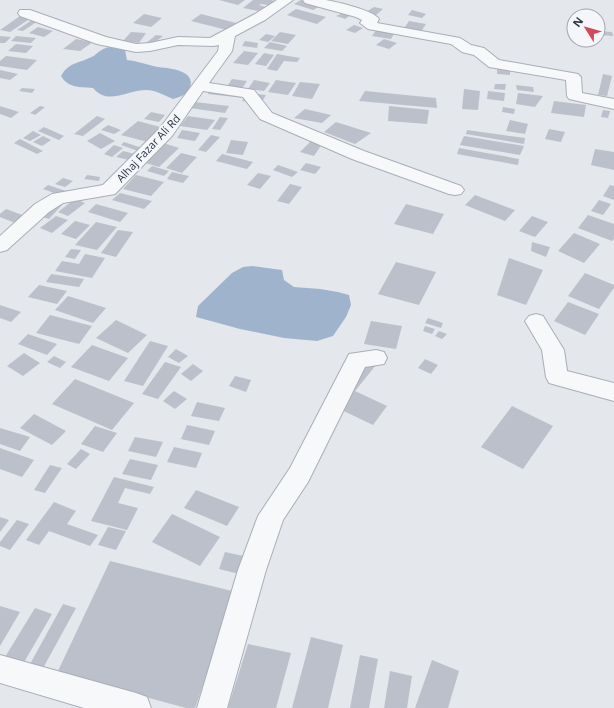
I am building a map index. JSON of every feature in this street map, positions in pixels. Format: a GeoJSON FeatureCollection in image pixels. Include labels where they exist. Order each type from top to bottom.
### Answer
{"type":"FeatureCollection","features":[{"type":"Feature","properties":{"kind":"street"},"geometry":{"type":"LineString","coordinates":[[25,13],[102,41],[136,48],[150,47],[178,41],[213,42],[228,35],[286,0]]}},
{"type":"Feature","properties":{"kind":"street"},"geometry":{"type":"LineString","coordinates":[[310,0],[361,14],[372,19],[367,23],[373,26],[455,41],[467,49],[478,51],[494,64],[554,72],[573,77],[575,96],[614,104]]}},
{"type":"Feature","properties":{"kind":"street","name":"Alhaj Fazar Ali Rd"},"geometry":{"type":"LineString","coordinates":[[0,246],[42,208],[58,198],[109,190],[166,132],[225,51],[228,35]]}},
{"type":"Feature","properties":{"kind":"street"},"geometry":{"type":"LineString","coordinates":[[199,86],[248,93],[266,116],[358,155],[456,190]]}},
{"type":"Feature","properties":{"kind":"street"},"geometry":{"type":"LineString","coordinates":[[536,321],[553,350],[557,377],[614,392]]}},
{"type":"Feature","properties":{"kind":"street"},"geometry":{"type":"LineString","coordinates":[[212,708],[252,570],[271,516],[299,475],[357,360],[376,358]]}},
{"type":"Feature","properties":{"kind":"street"},"geometry":{"type":"LineString","coordinates":[[0,669],[136,708]]}},
{"type":"Feature","properties":{"kind":"water"},"geometry":{"type":"Polygon","coordinates":[[[109,47],[125,50],[127,60],[174,69],[185,73],[191,81],[189,90],[183,95],[173,99],[149,90],[111,97],[99,93],[93,88],[71,85],[61,76],[64,71],[72,65],[90,58],[103,49],[109,47]]]}},
{"type":"Feature","properties":{"kind":"water"},"geometry":{"type":"Polygon","coordinates":[[[252,266],[282,270],[284,280],[294,287],[320,289],[349,295],[351,305],[346,317],[333,336],[317,341],[284,338],[240,329],[196,317],[198,306],[232,273],[243,267],[252,266]]]}},
{"type":"Feature","properties":{"kind":"building"},"geometry":{"type":"Polygon","coordinates":[[[219,0],[245,0],[238,5],[219,0]]]}},
{"type":"Feature","properties":{"kind":"building"},"geometry":{"type":"Polygon","coordinates":[[[253,0],[271,0],[279,2],[273,6],[259,5],[269,8],[263,12],[243,8],[253,0]]]}},
{"type":"Feature","properties":{"kind":"building"},"geometry":{"type":"Polygon","coordinates":[[[301,0],[307,0],[322,5],[313,10],[294,4],[301,0]]]}},
{"type":"Feature","properties":{"kind":"building"},"geometry":{"type":"Polygon","coordinates":[[[374,7],[383,9],[376,15],[366,12],[374,7]]]}},
{"type":"Feature","properties":{"kind":"building"},"geometry":{"type":"Polygon","coordinates":[[[296,9],[326,17],[317,24],[287,15],[296,9]]]}},
{"type":"Feature","properties":{"kind":"building"},"geometry":{"type":"Polygon","coordinates":[[[412,10],[426,14],[422,18],[408,15],[412,10]]]}},
{"type":"Feature","properties":{"kind":"building"},"geometry":{"type":"Polygon","coordinates":[[[343,13],[351,15],[345,19],[336,16],[343,13]]]}},
{"type":"Feature","properties":{"kind":"building"},"geometry":{"type":"Polygon","coordinates":[[[144,14],[162,18],[151,27],[133,23],[144,14]]]}},
{"type":"Feature","properties":{"kind":"building"},"geometry":{"type":"Polygon","coordinates":[[[201,14],[236,23],[227,30],[191,21],[201,14]]]}},
{"type":"Feature","properties":{"kind":"building"},"geometry":{"type":"Polygon","coordinates":[[[20,16],[31,18],[10,32],[0,30],[20,16]]]}},
{"type":"Feature","properties":{"kind":"building"},"geometry":{"type":"Polygon","coordinates":[[[32,20],[38,21],[23,31],[17,30],[32,20]]]}},
{"type":"Feature","properties":{"kind":"building"},"geometry":{"type":"Polygon","coordinates":[[[409,21],[426,24],[420,33],[403,30],[409,21]]]}},
{"type":"Feature","properties":{"kind":"building"},"geometry":{"type":"Polygon","coordinates":[[[354,25],[363,28],[355,33],[346,30],[354,25]]]}},
{"type":"Feature","properties":{"kind":"building"},"geometry":{"type":"Polygon","coordinates":[[[38,27],[53,31],[44,37],[29,33],[38,27]]]}},
{"type":"Feature","properties":{"kind":"building"},"geometry":{"type":"Polygon","coordinates":[[[377,29],[395,32],[391,39],[372,36],[377,29]]]}},
{"type":"Feature","properties":{"kind":"building"},"geometry":{"type":"Polygon","coordinates":[[[131,32],[146,33],[139,43],[123,41],[131,32]]]}},
{"type":"Feature","properties":{"kind":"building"},"geometry":{"type":"Polygon","coordinates":[[[280,32],[296,35],[288,44],[271,41],[280,32]]]}},
{"type":"Feature","properties":{"kind":"building"},"geometry":{"type":"Polygon","coordinates":[[[606,32],[612,32],[613,36],[606,35],[606,32]]]}},
{"type":"Feature","properties":{"kind":"building"},"geometry":{"type":"Polygon","coordinates":[[[266,34],[275,36],[268,42],[259,40],[266,34]]]}},
{"type":"Feature","properties":{"kind":"building"},"geometry":{"type":"Polygon","coordinates":[[[156,35],[163,36],[153,44],[146,43],[156,35]]]}},
{"type":"Feature","properties":{"kind":"building"},"geometry":{"type":"Polygon","coordinates":[[[0,36],[11,37],[5,43],[0,43],[0,36]]]}},
{"type":"Feature","properties":{"kind":"building"},"geometry":{"type":"Polygon","coordinates":[[[16,36],[36,38],[31,43],[11,41],[16,36]]]}},
{"type":"Feature","properties":{"kind":"building"},"geometry":{"type":"Polygon","coordinates":[[[76,39],[93,42],[80,51],[63,49],[76,39]]]}},
{"type":"Feature","properties":{"kind":"building"},"geometry":{"type":"Polygon","coordinates":[[[384,39],[397,43],[389,49],[376,45],[384,39]]]}},
{"type":"Feature","properties":{"kind":"building"},"geometry":{"type":"Polygon","coordinates":[[[245,41],[258,43],[257,48],[242,46],[245,41]]]}},
{"type":"Feature","properties":{"kind":"building"},"geometry":{"type":"Polygon","coordinates":[[[270,42],[287,46],[282,51],[264,48],[270,42]]]}},
{"type":"Feature","properties":{"kind":"building"},"geometry":{"type":"Polygon","coordinates":[[[16,44],[33,46],[26,53],[8,51],[16,44]]]}},
{"type":"Feature","properties":{"kind":"building"},"geometry":{"type":"Polygon","coordinates":[[[244,51],[258,53],[248,65],[233,63],[244,51]]]}},
{"type":"Feature","properties":{"kind":"building"},"geometry":{"type":"Polygon","coordinates":[[[264,53],[274,55],[266,66],[255,64],[264,53]]]}},
{"type":"Feature","properties":{"kind":"building"},"geometry":{"type":"Polygon","coordinates":[[[277,54],[300,58],[297,62],[284,61],[277,71],[267,69],[277,54]]]}},
{"type":"Feature","properties":{"kind":"building"},"geometry":{"type":"Polygon","coordinates":[[[6,56],[37,60],[27,70],[0,66],[0,61],[6,56]]]}},
{"type":"Feature","properties":{"kind":"building"},"geometry":{"type":"Polygon","coordinates":[[[497,67],[510,68],[510,75],[497,74],[497,67]]]}},
{"type":"Feature","properties":{"kind":"building"},"geometry":{"type":"Polygon","coordinates":[[[0,70],[18,74],[10,80],[0,78],[0,70]]]}},
{"type":"Feature","properties":{"kind":"building"},"geometry":{"type":"Polygon","coordinates":[[[603,74],[612,76],[607,96],[598,95],[603,74]]]}},
{"type":"Feature","properties":{"kind":"building"},"geometry":{"type":"Polygon","coordinates":[[[232,79],[247,81],[241,90],[226,88],[232,79]]]}},
{"type":"Feature","properties":{"kind":"building"},"geometry":{"type":"Polygon","coordinates":[[[254,80],[270,83],[264,91],[248,89],[254,80]]]}},
{"type":"Feature","properties":{"kind":"building"},"geometry":{"type":"Polygon","coordinates":[[[276,80],[296,83],[288,95],[268,92],[276,80]]]}},
{"type":"Feature","properties":{"kind":"building"},"geometry":{"type":"Polygon","coordinates":[[[300,82],[320,84],[312,99],[292,96],[300,82]]]}},
{"type":"Feature","properties":{"kind":"building"},"geometry":{"type":"Polygon","coordinates":[[[495,84],[506,84],[505,90],[494,89],[495,84]]]}},
{"type":"Feature","properties":{"kind":"building"},"geometry":{"type":"Polygon","coordinates":[[[516,85],[533,87],[534,92],[517,90],[516,85]]]}},
{"type":"Feature","properties":{"kind":"building"},"geometry":{"type":"Polygon","coordinates":[[[22,88],[35,89],[32,93],[19,91],[22,88]]]}},
{"type":"Feature","properties":{"kind":"building"},"geometry":{"type":"Polygon","coordinates":[[[211,89],[266,95],[261,103],[242,101],[244,98],[208,94],[211,89]]]}},
{"type":"Feature","properties":{"kind":"building"},"geometry":{"type":"Polygon","coordinates":[[[464,89],[480,91],[478,110],[462,109],[464,89]]]}},
{"type":"Feature","properties":{"kind":"building"},"geometry":{"type":"Polygon","coordinates":[[[365,91],[436,98],[437,108],[359,101],[365,91]]]}},
{"type":"Feature","properties":{"kind":"building"},"geometry":{"type":"Polygon","coordinates":[[[488,91],[505,93],[504,101],[487,99],[488,91]]]}},
{"type":"Feature","properties":{"kind":"building"},"geometry":{"type":"Polygon","coordinates":[[[518,93],[543,96],[535,107],[516,104],[518,93]]]}},
{"type":"Feature","properties":{"kind":"building"},"geometry":{"type":"Polygon","coordinates":[[[554,101],[586,105],[584,117],[551,113],[554,101]]]}},
{"type":"Feature","properties":{"kind":"building"},"geometry":{"type":"Polygon","coordinates":[[[195,102],[229,106],[225,113],[190,108],[195,102]]]}},
{"type":"Feature","properties":{"kind":"building"},"geometry":{"type":"Polygon","coordinates":[[[0,106],[19,112],[11,118],[0,114],[0,106]]]}},
{"type":"Feature","properties":{"kind":"building"},"geometry":{"type":"Polygon","coordinates":[[[40,106],[45,107],[35,115],[30,113],[40,106]]]}},
{"type":"Feature","properties":{"kind":"building"},"geometry":{"type":"Polygon","coordinates":[[[389,106],[429,110],[427,124],[388,121],[389,106]]]}},
{"type":"Feature","properties":{"kind":"building"},"geometry":{"type":"Polygon","coordinates":[[[503,107],[515,109],[514,114],[502,112],[503,107]]]}},
{"type":"Feature","properties":{"kind":"building"},"geometry":{"type":"Polygon","coordinates":[[[305,109],[331,115],[322,123],[294,118],[305,109]]]}},
{"type":"Feature","properties":{"kind":"building"},"geometry":{"type":"Polygon","coordinates":[[[603,110],[610,111],[608,118],[601,117],[603,110]]]}},
{"type":"Feature","properties":{"kind":"building"},"geometry":{"type":"Polygon","coordinates":[[[151,112],[165,115],[159,122],[144,119],[151,112]]]}},
{"type":"Feature","properties":{"kind":"building"},"geometry":{"type":"Polygon","coordinates":[[[97,116],[105,119],[83,136],[74,134],[97,116]]]}},
{"type":"Feature","properties":{"kind":"building"},"geometry":{"type":"Polygon","coordinates":[[[188,116],[215,120],[207,130],[180,126],[188,116]]]}},
{"type":"Feature","properties":{"kind":"building"},"geometry":{"type":"Polygon","coordinates":[[[220,117],[228,118],[220,130],[212,129],[220,117]]]}},
{"type":"Feature","properties":{"kind":"building"},"geometry":{"type":"Polygon","coordinates":[[[510,120],[528,124],[525,134],[506,131],[510,120]]]}},
{"type":"Feature","properties":{"kind":"building"},"geometry":{"type":"Polygon","coordinates":[[[138,121],[164,128],[148,142],[121,135],[138,121]]]}},
{"type":"Feature","properties":{"kind":"building"},"geometry":{"type":"Polygon","coordinates":[[[336,122],[371,133],[355,144],[324,132],[336,122]]]}},
{"type":"Feature","properties":{"kind":"building"},"geometry":{"type":"Polygon","coordinates":[[[108,125],[121,130],[114,134],[101,130],[108,125]]]}},
{"type":"Feature","properties":{"kind":"building"},"geometry":{"type":"Polygon","coordinates":[[[44,127],[64,136],[59,140],[38,131],[44,127]]]}},
{"type":"Feature","properties":{"kind":"building"},"geometry":{"type":"Polygon","coordinates":[[[549,129],[565,132],[561,142],[545,139],[549,129]]]}},
{"type":"Feature","properties":{"kind":"building"},"geometry":{"type":"Polygon","coordinates":[[[182,130],[200,133],[195,141],[177,138],[182,130]]]}},
{"type":"Feature","properties":{"kind":"building"},"geometry":{"type":"Polygon","coordinates":[[[467,130],[525,138],[524,144],[466,134],[467,130]]]}},
{"type":"Feature","properties":{"kind":"building"},"geometry":{"type":"Polygon","coordinates":[[[33,131],[41,135],[30,141],[23,138],[33,131]]]}},
{"type":"Feature","properties":{"kind":"building"},"geometry":{"type":"Polygon","coordinates":[[[100,133],[115,141],[101,149],[87,141],[100,133]]]}},
{"type":"Feature","properties":{"kind":"building"},"geometry":{"type":"Polygon","coordinates":[[[211,135],[220,137],[206,152],[198,150],[211,135]]]}},
{"type":"Feature","properties":{"kind":"building"},"geometry":{"type":"Polygon","coordinates":[[[43,136],[51,140],[42,146],[33,142],[43,136]]]}},
{"type":"Feature","properties":{"kind":"building"},"geometry":{"type":"Polygon","coordinates":[[[464,136],[524,146],[520,155],[460,145],[464,136]]]}},
{"type":"Feature","properties":{"kind":"building"},"geometry":{"type":"Polygon","coordinates":[[[20,139],[43,151],[37,154],[14,143],[20,139]]]}},
{"type":"Feature","properties":{"kind":"building"},"geometry":{"type":"Polygon","coordinates":[[[231,140],[248,142],[243,155],[226,153],[231,140]]]}},
{"type":"Feature","properties":{"kind":"building"},"geometry":{"type":"Polygon","coordinates":[[[311,141],[322,144],[314,156],[300,152],[311,141]]]}},
{"type":"Feature","properties":{"kind":"building"},"geometry":{"type":"Polygon","coordinates":[[[124,142],[142,148],[138,151],[121,145],[124,142]]]}},
{"type":"Feature","properties":{"kind":"building"},"geometry":{"type":"Polygon","coordinates":[[[163,143],[179,148],[159,167],[142,162],[163,143]]]}},
{"type":"Feature","properties":{"kind":"building"},"geometry":{"type":"Polygon","coordinates":[[[114,145],[123,148],[112,157],[104,154],[114,145]]]}},
{"type":"Feature","properties":{"kind":"building"},"geometry":{"type":"Polygon","coordinates":[[[459,148],[519,159],[518,165],[457,154],[459,148]]]}},
{"type":"Feature","properties":{"kind":"building"},"geometry":{"type":"Polygon","coordinates":[[[595,149],[614,152],[614,170],[591,165],[595,149]]]}},
{"type":"Feature","properties":{"kind":"building"},"geometry":{"type":"Polygon","coordinates":[[[123,151],[135,154],[129,160],[116,157],[123,151]]]}},
{"type":"Feature","properties":{"kind":"building"},"geometry":{"type":"Polygon","coordinates":[[[181,153],[197,157],[182,173],[166,168],[181,153]]]}},
{"type":"Feature","properties":{"kind":"building"},"geometry":{"type":"Polygon","coordinates":[[[222,154],[253,162],[247,169],[216,161],[222,154]]]}},
{"type":"Feature","properties":{"kind":"building"},"geometry":{"type":"Polygon","coordinates":[[[306,163],[321,167],[315,174],[300,170],[306,163]]]}},
{"type":"Feature","properties":{"kind":"building"},"geometry":{"type":"Polygon","coordinates":[[[278,165],[298,172],[292,177],[273,170],[278,165]]]}},
{"type":"Feature","properties":{"kind":"building"},"geometry":{"type":"Polygon","coordinates":[[[152,166],[169,171],[164,176],[147,171],[152,166]]]}},
{"type":"Feature","properties":{"kind":"building"},"geometry":{"type":"Polygon","coordinates":[[[172,172],[189,176],[183,183],[167,179],[172,172]]]}},
{"type":"Feature","properties":{"kind":"building"},"geometry":{"type":"Polygon","coordinates":[[[258,173],[271,176],[260,189],[247,185],[258,173]]]}},
{"type":"Feature","properties":{"kind":"building"},"geometry":{"type":"Polygon","coordinates":[[[87,175],[100,177],[99,181],[84,179],[87,175]]]}},
{"type":"Feature","properties":{"kind":"building"},"geometry":{"type":"Polygon","coordinates":[[[136,175],[164,182],[151,196],[123,189],[136,175]]]}},
{"type":"Feature","properties":{"kind":"building"},"geometry":{"type":"Polygon","coordinates":[[[63,178],[73,181],[65,187],[55,184],[63,178]]]}},
{"type":"Feature","properties":{"kind":"building"},"geometry":{"type":"Polygon","coordinates":[[[290,184],[302,187],[289,204],[277,201],[290,184]]]}},
{"type":"Feature","properties":{"kind":"building"},"geometry":{"type":"Polygon","coordinates":[[[48,185],[75,194],[63,196],[43,189],[48,185]]]}},
{"type":"Feature","properties":{"kind":"building"},"geometry":{"type":"Polygon","coordinates":[[[610,185],[614,186],[614,200],[603,196],[610,185]]]}},
{"type":"Feature","properties":{"kind":"building"},"geometry":{"type":"Polygon","coordinates":[[[120,193],[152,201],[144,209],[112,200],[120,193]]]}},
{"type":"Feature","properties":{"kind":"building"},"geometry":{"type":"Polygon","coordinates":[[[475,195],[515,210],[505,221],[465,205],[475,195]]]}},
{"type":"Feature","properties":{"kind":"building"},"geometry":{"type":"Polygon","coordinates":[[[75,199],[85,203],[68,216],[58,212],[75,199]]]}},
{"type":"Feature","properties":{"kind":"building"},"geometry":{"type":"Polygon","coordinates":[[[599,200],[611,204],[603,215],[591,211],[599,200]]]}},
{"type":"Feature","properties":{"kind":"building"},"geometry":{"type":"Polygon","coordinates":[[[54,202],[63,204],[49,219],[40,216],[54,202]]]}},
{"type":"Feature","properties":{"kind":"building"},"geometry":{"type":"Polygon","coordinates":[[[96,204],[128,213],[120,222],[88,212],[96,204]]]}},
{"type":"Feature","properties":{"kind":"building"},"geometry":{"type":"Polygon","coordinates":[[[406,204],[444,214],[433,234],[394,224],[406,204]]]}},
{"type":"Feature","properties":{"kind":"building"},"geometry":{"type":"Polygon","coordinates":[[[6,209],[25,216],[15,223],[0,217],[0,214],[6,209]]]}},
{"type":"Feature","properties":{"kind":"building"},"geometry":{"type":"Polygon","coordinates":[[[588,215],[614,224],[614,239],[612,241],[578,228],[588,215]]]}},
{"type":"Feature","properties":{"kind":"building"},"geometry":{"type":"Polygon","coordinates":[[[56,216],[68,220],[52,233],[40,228],[56,216]]]}},
{"type":"Feature","properties":{"kind":"building"},"geometry":{"type":"Polygon","coordinates":[[[532,216],[548,222],[535,237],[519,231],[532,216]]]}},
{"type":"Feature","properties":{"kind":"building"},"geometry":{"type":"Polygon","coordinates":[[[75,221],[90,225],[76,239],[61,234],[75,221]]]}},
{"type":"Feature","properties":{"kind":"building"},"geometry":{"type":"Polygon","coordinates":[[[96,222],[117,227],[97,250],[75,245],[96,222]]]}},
{"type":"Feature","properties":{"kind":"building"},"geometry":{"type":"Polygon","coordinates":[[[118,230],[133,232],[116,257],[101,253],[118,230]]]}},
{"type":"Feature","properties":{"kind":"building"},"geometry":{"type":"Polygon","coordinates":[[[574,233],[600,244],[584,263],[558,251],[574,233]]]}},
{"type":"Feature","properties":{"kind":"building"},"geometry":{"type":"Polygon","coordinates":[[[532,242],[550,247],[546,257],[531,251],[532,242]]]}},
{"type":"Feature","properties":{"kind":"building"},"geometry":{"type":"Polygon","coordinates":[[[71,249],[81,250],[75,259],[65,257],[71,249]]]}},
{"type":"Feature","properties":{"kind":"building"},"geometry":{"type":"Polygon","coordinates":[[[85,254],[105,258],[92,278],[55,271],[62,261],[79,264],[85,254]]]}},
{"type":"Feature","properties":{"kind":"building"},"geometry":{"type":"Polygon","coordinates":[[[509,258],[543,270],[526,305],[497,295],[509,258]]]}},
{"type":"Feature","properties":{"kind":"building"},"geometry":{"type":"Polygon","coordinates":[[[396,262],[436,272],[419,305],[378,294],[396,262]]]}},
{"type":"Feature","properties":{"kind":"building"},"geometry":{"type":"Polygon","coordinates":[[[585,273],[614,285],[614,288],[599,309],[568,296],[585,273]]]}},
{"type":"Feature","properties":{"kind":"building"},"geometry":{"type":"Polygon","coordinates":[[[51,274],[84,279],[79,287],[46,282],[51,274]]]}},
{"type":"Feature","properties":{"kind":"building"},"geometry":{"type":"Polygon","coordinates":[[[39,285],[67,291],[57,304],[28,297],[39,285]]]}},
{"type":"Feature","properties":{"kind":"building"},"geometry":{"type":"Polygon","coordinates":[[[68,296],[106,308],[93,323],[55,310],[68,296]]]}},
{"type":"Feature","properties":{"kind":"building"},"geometry":{"type":"Polygon","coordinates":[[[568,302],[599,314],[585,335],[554,321],[568,302]]]}},
{"type":"Feature","properties":{"kind":"building"},"geometry":{"type":"Polygon","coordinates":[[[0,305],[21,312],[11,322],[0,318],[0,305]]]}},
{"type":"Feature","properties":{"kind":"building"},"geometry":{"type":"Polygon","coordinates":[[[50,315],[92,326],[79,344],[36,333],[50,315]]]}},
{"type":"Feature","properties":{"kind":"building"},"geometry":{"type":"Polygon","coordinates":[[[428,318],[443,323],[441,328],[425,323],[428,318]]]}},
{"type":"Feature","properties":{"kind":"building"},"geometry":{"type":"Polygon","coordinates":[[[116,320],[147,335],[128,353],[96,338],[116,320]]]}},
{"type":"Feature","properties":{"kind":"building"},"geometry":{"type":"Polygon","coordinates":[[[371,321],[402,326],[396,349],[364,344],[371,321]]]}},
{"type":"Feature","properties":{"kind":"building"},"geometry":{"type":"Polygon","coordinates":[[[425,326],[435,329],[432,334],[423,331],[425,326]]]}},
{"type":"Feature","properties":{"kind":"building"},"geometry":{"type":"Polygon","coordinates":[[[439,331],[447,334],[442,339],[435,336],[439,331]]]}},
{"type":"Feature","properties":{"kind":"building"},"geometry":{"type":"Polygon","coordinates":[[[28,334],[57,344],[47,355],[18,344],[28,334]]]}},
{"type":"Feature","properties":{"kind":"building"},"geometry":{"type":"Polygon","coordinates":[[[150,341],[168,346],[143,386],[124,381],[150,341]]]}},
{"type":"Feature","properties":{"kind":"building"},"geometry":{"type":"Polygon","coordinates":[[[92,345],[128,358],[109,381],[71,367],[92,345]]]}},
{"type":"Feature","properties":{"kind":"building"},"geometry":{"type":"Polygon","coordinates":[[[176,349],[188,356],[179,363],[168,357],[176,349]]]}},
{"type":"Feature","properties":{"kind":"building"},"geometry":{"type":"Polygon","coordinates":[[[24,353],[40,363],[23,376],[7,366],[24,353]]]}},
{"type":"Feature","properties":{"kind":"building"},"geometry":{"type":"Polygon","coordinates":[[[54,356],[66,362],[60,368],[47,362],[54,356]]]}},
{"type":"Feature","properties":{"kind":"building"},"geometry":{"type":"Polygon","coordinates":[[[361,358],[376,365],[355,391],[387,406],[373,425],[325,402],[361,358]]]}},
{"type":"Feature","properties":{"kind":"building"},"geometry":{"type":"Polygon","coordinates":[[[425,359],[438,365],[431,374],[418,368],[425,359]]]}},
{"type":"Feature","properties":{"kind":"building"},"geometry":{"type":"Polygon","coordinates":[[[165,362],[181,367],[158,399],[142,394],[165,362]]]}},
{"type":"Feature","properties":{"kind":"building"},"geometry":{"type":"Polygon","coordinates":[[[193,364],[203,371],[191,381],[181,374],[193,364]]]}},
{"type":"Feature","properties":{"kind":"building"},"geometry":{"type":"Polygon","coordinates":[[[235,376],[251,380],[246,392],[229,386],[235,376]]]}},
{"type":"Feature","properties":{"kind":"building"},"geometry":{"type":"Polygon","coordinates":[[[75,379],[134,403],[112,430],[52,404],[75,379]]]}},
{"type":"Feature","properties":{"kind":"building"},"geometry":{"type":"Polygon","coordinates":[[[174,391],[187,399],[175,409],[163,401],[174,391]]]}},
{"type":"Feature","properties":{"kind":"building"},"geometry":{"type":"Polygon","coordinates":[[[197,402],[225,408],[219,421],[191,416],[197,402]]]}},
{"type":"Feature","properties":{"kind":"building"},"geometry":{"type":"Polygon","coordinates":[[[512,406],[553,426],[523,469],[481,447],[512,406]]]}},
{"type":"Feature","properties":{"kind":"building"},"geometry":{"type":"Polygon","coordinates":[[[34,414],[66,431],[52,445],[20,428],[34,414]]]}},
{"type":"Feature","properties":{"kind":"building"},"geometry":{"type":"Polygon","coordinates":[[[187,425],[215,431],[209,445],[181,439],[187,425]]]}},
{"type":"Feature","properties":{"kind":"building"},"geometry":{"type":"Polygon","coordinates":[[[95,426],[117,433],[103,452],[81,444],[95,426]]]}},
{"type":"Feature","properties":{"kind":"building"},"geometry":{"type":"Polygon","coordinates":[[[0,428],[30,437],[20,451],[0,444],[0,428]]]}},
{"type":"Feature","properties":{"kind":"building"},"geometry":{"type":"Polygon","coordinates":[[[135,437],[163,442],[156,457],[128,451],[135,437]]]}},
{"type":"Feature","properties":{"kind":"building"},"geometry":{"type":"Polygon","coordinates":[[[174,447],[202,453],[196,468],[167,462],[174,447]]]}},
{"type":"Feature","properties":{"kind":"building"},"geometry":{"type":"Polygon","coordinates":[[[0,448],[34,460],[22,477],[0,469],[0,448]]]}},
{"type":"Feature","properties":{"kind":"building"},"geometry":{"type":"Polygon","coordinates":[[[81,449],[90,454],[76,469],[67,464],[81,449]]]}},
{"type":"Feature","properties":{"kind":"building"},"geometry":{"type":"Polygon","coordinates":[[[130,459],[158,465],[151,480],[122,474],[130,459]]]}},
{"type":"Feature","properties":{"kind":"building"},"geometry":{"type":"Polygon","coordinates":[[[50,465],[62,468],[45,493],[34,490],[50,465]]]}},
{"type":"Feature","properties":{"kind":"building"},"geometry":{"type":"Polygon","coordinates":[[[114,477],[154,487],[150,494],[125,488],[118,503],[138,508],[127,530],[91,521],[114,477]]]}},
{"type":"Feature","properties":{"kind":"building"},"geometry":{"type":"Polygon","coordinates":[[[196,490],[239,507],[227,526],[184,508],[196,490]]]}},
{"type":"Feature","properties":{"kind":"building"},"geometry":{"type":"Polygon","coordinates":[[[54,502],[76,511],[67,524],[98,535],[90,546],[49,531],[39,545],[26,540],[54,502]]]}},
{"type":"Feature","properties":{"kind":"building"},"geometry":{"type":"Polygon","coordinates":[[[172,514],[220,537],[200,566],[152,542],[172,514]]]}},
{"type":"Feature","properties":{"kind":"building"},"geometry":{"type":"Polygon","coordinates":[[[0,517],[9,520],[0,532],[0,517]]]}},
{"type":"Feature","properties":{"kind":"building"},"geometry":{"type":"Polygon","coordinates":[[[17,520],[29,524],[10,550],[0,546],[0,542],[17,520]]]}},
{"type":"Feature","properties":{"kind":"building"},"geometry":{"type":"Polygon","coordinates":[[[108,527],[126,531],[116,550],[98,545],[108,527]]]}},
{"type":"Feature","properties":{"kind":"building"},"geometry":{"type":"Polygon","coordinates":[[[225,552],[257,559],[251,577],[219,569],[225,552]]]}},
{"type":"Feature","properties":{"kind":"building"},"geometry":{"type":"Polygon","coordinates":[[[110,561],[236,592],[195,708],[186,708],[57,673],[110,561]]]}},
{"type":"Feature","properties":{"kind":"building"},"geometry":{"type":"Polygon","coordinates":[[[63,604],[76,608],[42,670],[29,666],[63,604]]]}},
{"type":"Feature","properties":{"kind":"building"},"geometry":{"type":"Polygon","coordinates":[[[0,606],[20,612],[0,646],[0,606]]]}},
{"type":"Feature","properties":{"kind":"building"},"geometry":{"type":"Polygon","coordinates":[[[35,608],[52,614],[23,664],[5,657],[35,608]]]}},
{"type":"Feature","properties":{"kind":"building"},"geometry":{"type":"Polygon","coordinates":[[[311,637],[343,645],[328,708],[292,708],[311,637]]]}},
{"type":"Feature","properties":{"kind":"building"},"geometry":{"type":"Polygon","coordinates":[[[248,644],[291,653],[276,708],[228,708],[248,644]]]}},
{"type":"Feature","properties":{"kind":"building"},"geometry":{"type":"Polygon","coordinates":[[[360,655],[378,659],[369,708],[350,708],[360,655]]]}},
{"type":"Feature","properties":{"kind":"building"},"geometry":{"type":"Polygon","coordinates":[[[432,660],[459,671],[448,708],[415,708],[432,660]]]}},
{"type":"Feature","properties":{"kind":"building"},"geometry":{"type":"Polygon","coordinates":[[[390,671],[412,676],[407,708],[384,708],[390,671]]]}}]}
